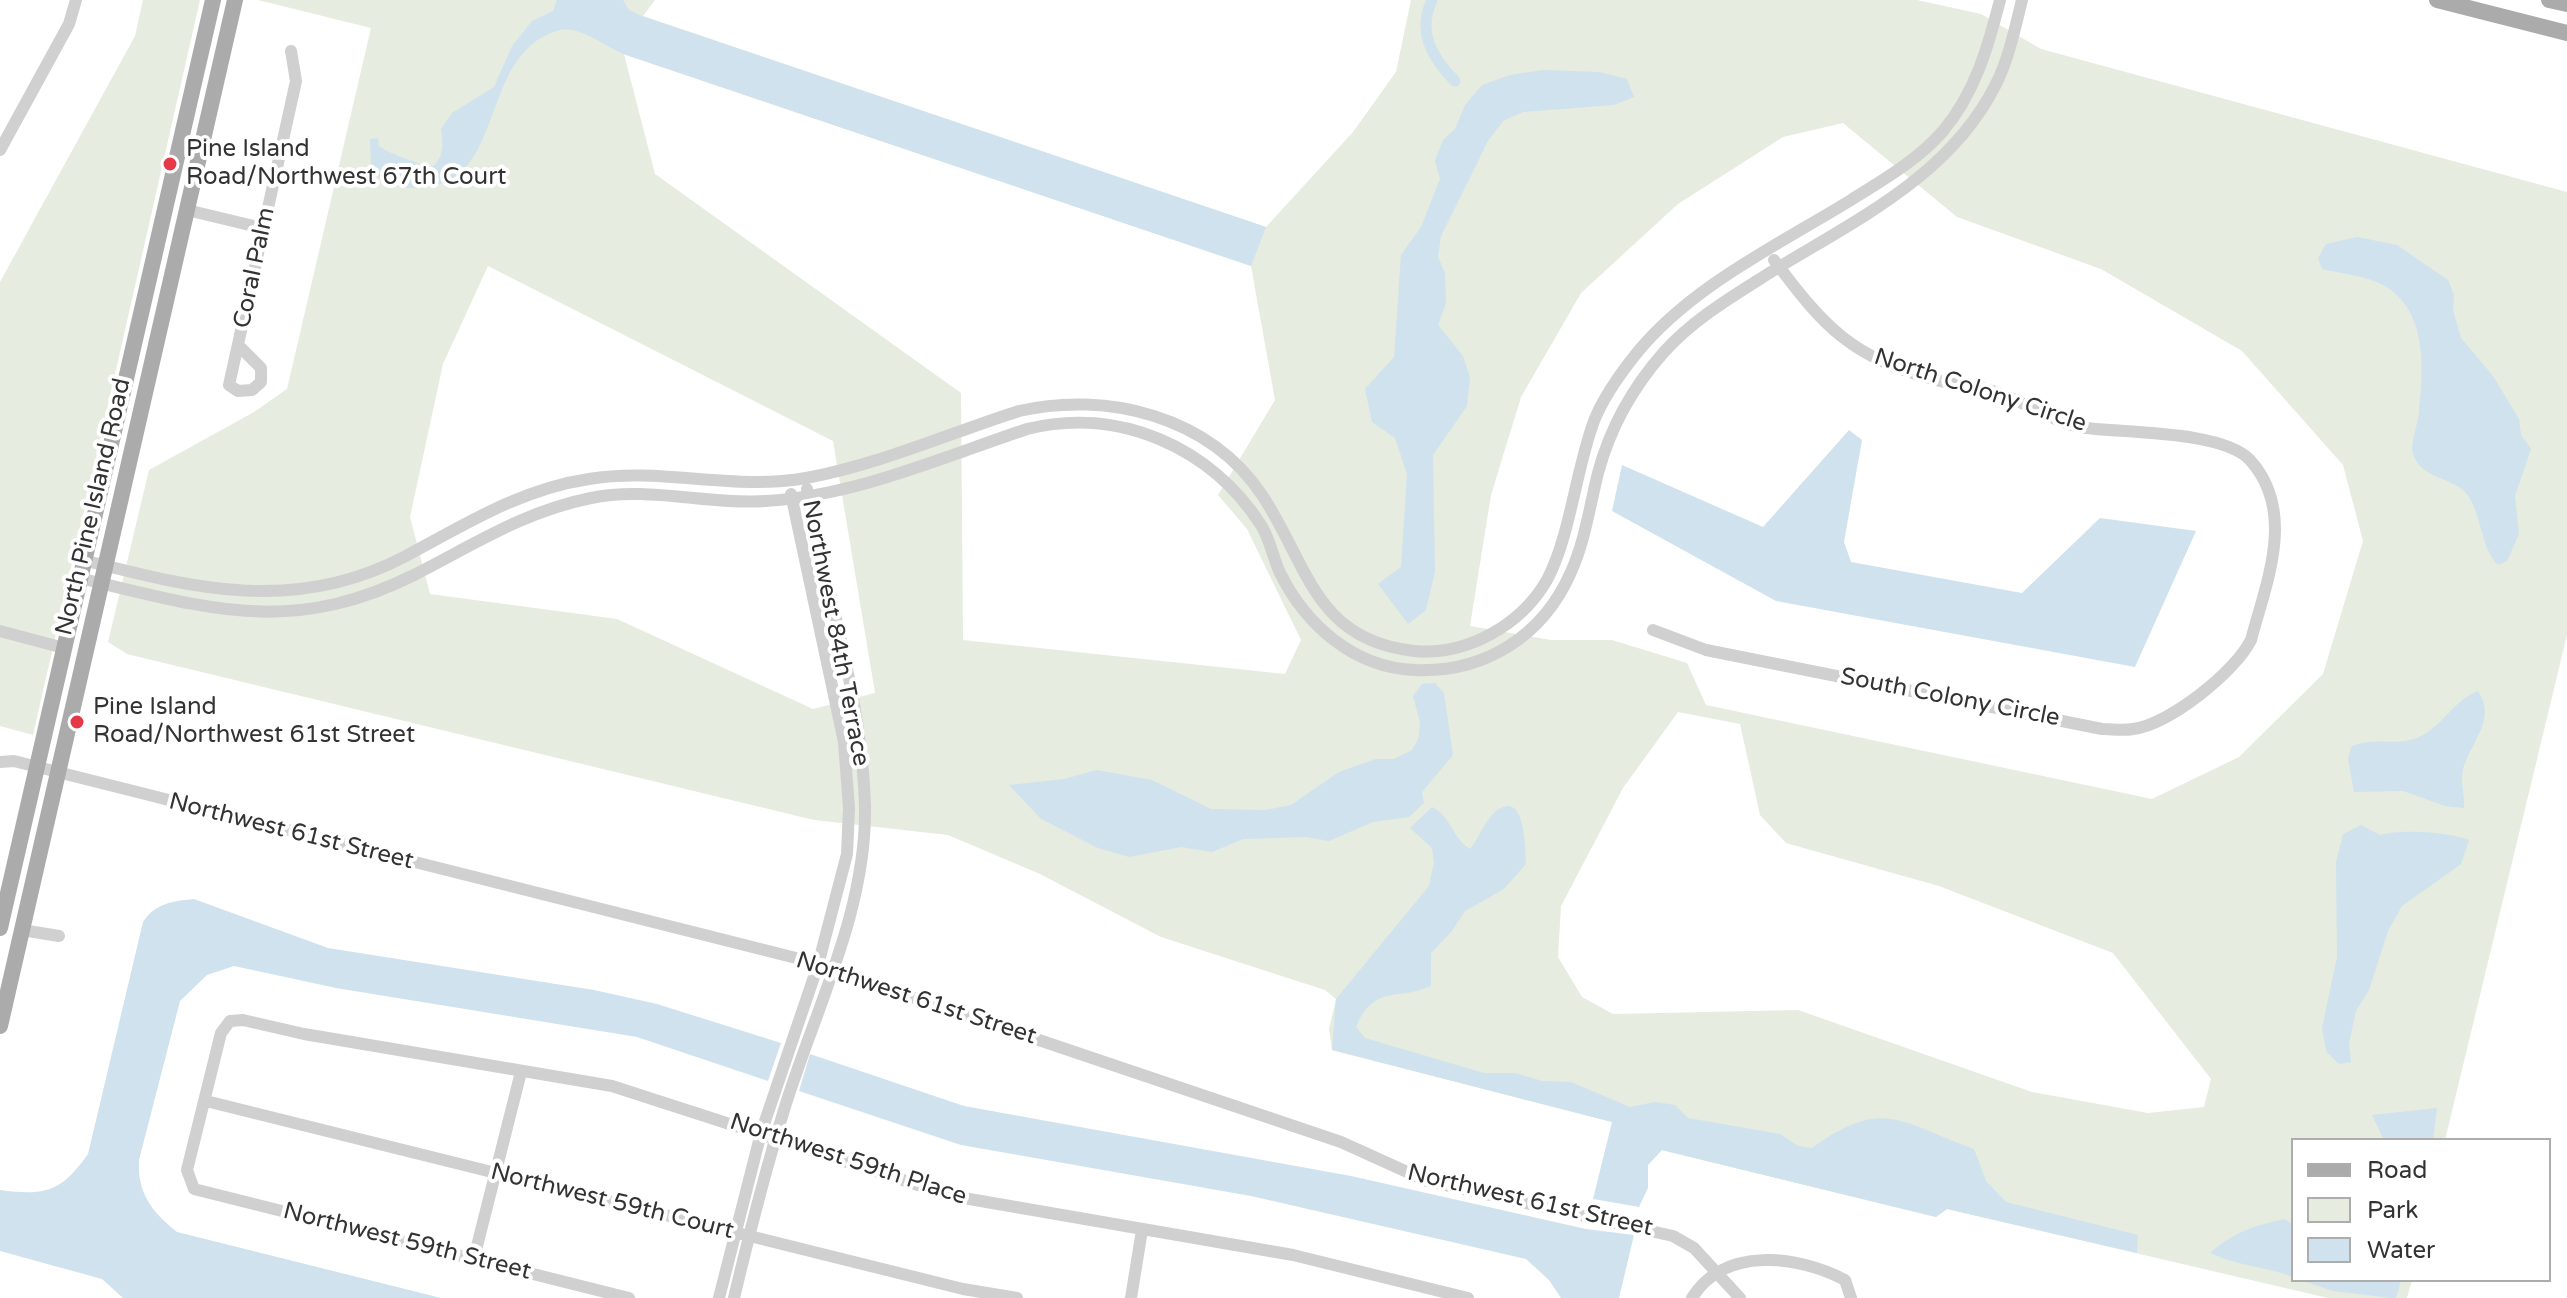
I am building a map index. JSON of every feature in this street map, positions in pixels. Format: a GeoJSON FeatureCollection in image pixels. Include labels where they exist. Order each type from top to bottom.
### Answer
{"type":"FeatureCollection","features":[{"type":"Feature","properties":{"kind":"main road","name":"North Pine Island Road"},"geometry":{"type":"LineString","coordinates":[[0,928],[213,0]]}},
{"type":"Feature","properties":{"kind":"main road","name":"North Pine Island Road"},"geometry":{"type":"LineString","coordinates":[[0,1026],[235,0]]}},
{"type":"Feature","properties":{"kind":"main road"},"geometry":{"type":"LineString","coordinates":[[2437,0],[2567,33]]}},
{"type":"Feature","properties":{"kind":"main road"},"geometry":{"type":"LineString","coordinates":[[2549,0],[2567,4]]}},
{"type":"Feature","properties":{"kind":"street"},"geometry":{"type":"LineString","coordinates":[[0,150],[69,24],[76,0]]}},
{"type":"Feature","properties":{"kind":"street"},"geometry":{"type":"LineString","coordinates":[[83,560],[188,585],[261,593],[295,592],[329,586],[366,574],[483,514],[552,486],[591,478],[630,476],[722,482],[805,478],[1030,408],[1089,403],[1128,408],[1163,418],[1202,439],[1232,461],[1260,491],[1324,608],[1350,629],[1381,644],[1416,651],[1450,649],[1479,641],[1503,627],[1539,589],[1557,552],[1596,417],[1624,370],[1651,336],[1683,307],[1895,172],[1942,131],[1978,73],[2000,0]]}},
{"type":"Feature","properties":{"kind":"street"},"geometry":{"type":"LineString","coordinates":[[79,578],[224,609],[298,613],[375,592],[527,515],[557,505],[595,497],[630,495],[721,503],[809,497],[1027,429],[1056,422],[1088,422],[1158,437],[1192,455],[1220,478],[1264,529],[1292,597],[1311,621],[1341,646],[1376,663],[1412,671],[1449,669],[1481,662],[1514,645],[1540,623],[1567,582],[1615,424],[1640,381],[1694,323],[1921,176],[1965,133],[1998,81],[2022,0]]}},
{"type":"Feature","properties":{"kind":"street","name":"Coral Palm"},"geometry":{"type":"LineString","coordinates":[[238,345],[296,81],[291,51]]}},
{"type":"Feature","properties":{"kind":"street"},"geometry":{"type":"LineString","coordinates":[[1842,206],[1853,222]]}},
{"type":"Feature","properties":{"kind":"street"},"geometry":{"type":"LineString","coordinates":[[187,210],[262,228]]}},
{"type":"Feature","properties":{"kind":"street","name":"North Colony Circle"},"geometry":{"type":"LineString","coordinates":[[1768,251],[1812,311],[1838,336],[1867,355],[1902,370],[1988,390],[2081,427],[2221,444],[2250,459],[2269,496],[2277,534],[2251,640],[2244,656],[2232,666]]}},
{"type":"Feature","properties":{"kind":"street","name":"Northwest 84th Terrace"},"geometry":{"type":"LineString","coordinates":[[719,1298],[832,969],[852,903],[862,854],[864,800],[860,741],[805,478]]}},
{"type":"Feature","properties":{"kind":"street","name":"Northwest 84th Terrace"},"geometry":{"type":"LineString","coordinates":[[734,1298],[761,1133],[818,965],[847,854],[849,809],[844,742],[787,479]]}},
{"type":"Feature","properties":{"kind":"street"},"geometry":{"type":"LineString","coordinates":[[1539,589],[1567,582]]}},
{"type":"Feature","properties":{"kind":"street","name":"South Colony Circle"},"geometry":{"type":"LineString","coordinates":[[1653,630],[1706,650],[2102,729],[2133,729],[2153,723],[2173,713],[2232,666]]}},
{"type":"Feature","properties":{"kind":"street"},"geometry":{"type":"LineString","coordinates":[[0,631],[64,648]]}},
{"type":"Feature","properties":{"kind":"street","name":"Northwest 61st Street"},"geometry":{"type":"LineString","coordinates":[[0,762],[14,761],[832,969],[1341,1142],[1427,1181],[1673,1236],[1694,1248],[1718,1270],[1740,1298]]}},
{"type":"Feature","properties":{"kind":"street"},"geometry":{"type":"LineString","coordinates":[[22,930],[59,936]]}},
{"type":"Feature","properties":{"kind":"street","name":"Northwest 59th Place"},"geometry":{"type":"LineString","coordinates":[[206,1101],[221,1033],[230,1021],[243,1020],[304,1034],[648,1095],[952,1196],[1293,1255],[1468,1298]]}},
{"type":"Feature","properties":{"kind":"street"},"geometry":{"type":"LineString","coordinates":[[474,1258],[521,1072]]}},
{"type":"Feature","properties":{"kind":"street","name":"Northwest 59th Court"},"geometry":{"type":"LineString","coordinates":[[206,1101],[963,1289],[1017,1298]]}},
{"type":"Feature","properties":{"kind":"street","name":"Northwest 59th Street"},"geometry":{"type":"LineString","coordinates":[[206,1101],[187,1170],[194,1189],[629,1298]]}},
{"type":"Feature","properties":{"kind":"street"},"geometry":{"type":"LineString","coordinates":[[1131,1298],[1142,1230]]}},
{"type":"Feature","properties":{"kind":"street"},"geometry":{"type":"LineString","coordinates":[[1692,1298],[1718,1270],[1763,1259],[1833,1273],[1845,1280],[1851,1298]]}},
{"type":"Feature","properties":{"kind":"green space"},"geometry":{"type":"Polygon","coordinates":[[[143,0],[200,0],[33,735],[0,726],[0,282],[135,36],[143,0]]]}},
{"type":"Feature","properties":{"kind":"green space"},"geometry":{"type":"Polygon","coordinates":[[[258,0],[655,0],[643,16],[1266,227],[1353,132],[1396,72],[1411,0],[1917,0],[1981,14],[2041,49],[2567,192],[2567,635],[2445,1138],[2291,1138],[2291,1282],[2411,1282],[2407,1298],[2328,1298],[1947,1209],[1936,1217],[1661,1150],[1612,1122],[1332,1050],[1329,1029],[1336,999],[1325,990],[1161,937],[1040,874],[948,835],[814,820],[127,654],[108,642],[149,470],[254,412],[287,389],[371,28],[258,0]],[[624,54],[655,174],[961,393],[963,640],[1285,674],[1301,640],[1247,529],[1218,495],[1275,400],[1251,266],[624,54]],[[1843,123],[1783,137],[1678,204],[1581,293],[1521,397],[1491,495],[1470,626],[1551,640],[1612,640],[1687,663],[1706,705],[2152,799],[2239,757],[2323,674],[2363,541],[2343,465],[2242,351],[2101,269],[1957,217],[1843,123]],[[488,266],[443,364],[410,517],[430,594],[617,619],[813,709],[875,693],[833,441],[488,266]],[[1678,712],[1623,788],[1561,906],[1558,957],[1582,997],[1613,1014],[1798,1010],[2032,1092],[2148,1113],[2204,1107],[2211,1079],[2113,953],[1939,886],[1786,843],[1760,815],[1740,724],[1678,712]]]}},
{"type":"Feature","properties":{"kind":"water"},"geometry":{"type":"Polygon","coordinates":[[[557,0],[623,0],[629,10],[642,16],[1266,227],[1251,266],[623,54],[573,30],[556,31],[531,46],[513,67],[479,146],[465,168],[444,183],[401,187],[390,184],[371,170],[370,139],[378,138],[379,146],[391,153],[429,169],[434,165],[442,151],[441,129],[452,113],[494,87],[512,46],[532,21],[553,11],[557,0]]]}},
{"type":"Feature","properties":{"kind":"water"},"geometry":{"type":"Polygon","coordinates":[[[1543,70],[1599,72],[1627,79],[1634,97],[1614,105],[1523,112],[1503,121],[1488,141],[1441,236],[1438,257],[1445,273],[1446,303],[1438,325],[1463,356],[1470,378],[1467,406],[1433,455],[1435,572],[1426,610],[1408,624],[1378,584],[1401,567],[1407,474],[1395,438],[1372,422],[1365,389],[1394,357],[1401,255],[1421,227],[1440,179],[1435,161],[1443,140],[1455,129],[1465,105],[1482,85],[1510,75],[1543,70]]]}},
{"type":"Feature","properties":{"kind":"water"},"geometry":{"type":"Polygon","coordinates":[[[2357,237],[2397,245],[2448,280],[2454,295],[2453,310],[2461,338],[2493,376],[2519,419],[2521,435],[2531,449],[2515,496],[2519,534],[2507,561],[2498,565],[2492,557],[2476,511],[2466,493],[2423,469],[2413,454],[2421,362],[2420,345],[2410,313],[2401,299],[2381,284],[2322,269],[2318,258],[2326,244],[2357,237]]]}},
{"type":"Feature","properties":{"kind":"water"},"geometry":{"type":"Polygon","coordinates":[[[1849,430],[1862,440],[1844,542],[1851,562],[2022,593],[2100,518],[2196,531],[2135,667],[1776,601],[1612,511],[1622,465],[1763,527],[1849,430]]]}},
{"type":"Feature","properties":{"kind":"water"},"geometry":{"type":"Polygon","coordinates":[[[1435,683],[1444,693],[1453,755],[1422,792],[1424,803],[1409,817],[1373,822],[1329,841],[1306,837],[1243,839],[1212,852],[1181,847],[1129,857],[1098,848],[1041,819],[1009,785],[1064,779],[1097,770],[1152,780],[1211,809],[1266,810],[1291,805],[1339,772],[1376,759],[1394,759],[1412,750],[1419,737],[1420,722],[1413,696],[1422,684],[1435,683]]]}},
{"type":"Feature","properties":{"kind":"water"},"geometry":{"type":"Polygon","coordinates":[[[2478,691],[2485,711],[2484,721],[2463,769],[2464,808],[2445,806],[2403,791],[2354,792],[2348,759],[2351,747],[2368,742],[2419,737],[2478,691]]]}},
{"type":"Feature","properties":{"kind":"water"},"geometry":{"type":"Polygon","coordinates":[[[1506,806],[1513,808],[1522,824],[1526,864],[1504,889],[1465,911],[1452,931],[1431,953],[1431,986],[1388,996],[1371,1005],[1356,1027],[1365,1038],[1484,1073],[1515,1073],[1542,1081],[1571,1082],[1630,1107],[1655,1102],[1675,1105],[1688,1118],[1780,1134],[1798,1146],[1812,1148],[1858,1123],[1893,1119],[1974,1149],[1986,1181],[2006,1202],[2138,1235],[2137,1253],[1947,1209],[1936,1217],[1662,1150],[1648,1165],[1648,1188],[1639,1207],[1593,1199],[1612,1122],[1332,1050],[1336,999],[1429,886],[1434,862],[1432,848],[1410,828],[1432,807],[1470,849],[1496,811],[1506,806]]]}},
{"type":"Feature","properties":{"kind":"water"},"geometry":{"type":"Polygon","coordinates":[[[2361,825],[2380,835],[2424,832],[2469,840],[2461,864],[2402,906],[2388,931],[2369,990],[2356,1011],[2349,1043],[2351,1062],[2339,1064],[2326,1051],[2322,1028],[2337,957],[2336,862],[2343,834],[2361,825]]]}},
{"type":"Feature","properties":{"kind":"water"},"geometry":{"type":"Polygon","coordinates":[[[194,899],[328,948],[594,990],[657,1004],[781,1043],[768,1081],[637,1037],[336,988],[234,966],[207,975],[180,1001],[139,1160],[141,1182],[153,1209],[177,1232],[441,1298],[123,1298],[102,1279],[0,1251],[0,1190],[29,1192],[51,1188],[69,1176],[88,1154],[143,922],[159,907],[194,899]]]}},
{"type":"Feature","properties":{"kind":"water"},"geometry":{"type":"Polygon","coordinates":[[[810,1054],[964,1106],[1351,1176],[1586,1229],[1634,1235],[1619,1298],[1561,1298],[1549,1280],[1526,1259],[1251,1196],[961,1145],[799,1091],[810,1054]]]}},
{"type":"Feature","properties":{"kind":"water"},"geometry":{"type":"Polygon","coordinates":[[[2437,1108],[2433,1138],[2383,1138],[2372,1115],[2437,1108]]]}},
{"type":"Feature","properties":{"kind":"water"},"geometry":{"type":"Polygon","coordinates":[[[2285,1219],[2291,1224],[2291,1276],[2210,1253],[2227,1240],[2264,1224],[2285,1219]]]}},
{"type":"Feature","properties":{"kind":"water"},"geometry":{"type":"Polygon","coordinates":[[[2306,1282],[2400,1282],[2396,1298],[2333,1291],[2306,1282]]]}},
{"type":"Feature","properties":{"kind":"waterway"},"geometry":{"type":"LineString","coordinates":[[1432,0],[1426,23],[1429,44],[1455,81]]}},
{"type":"Feature","properties":{"kind":"place","name":"Pine Island Road/Northwest 67th Court"},"geometry":{"type":"Point","coordinates":[170,164]}},
{"type":"Feature","properties":{"kind":"place","name":"Pine Island Road/Northwest 61st Street"},"geometry":{"type":"Point","coordinates":[77,722]}}]}
